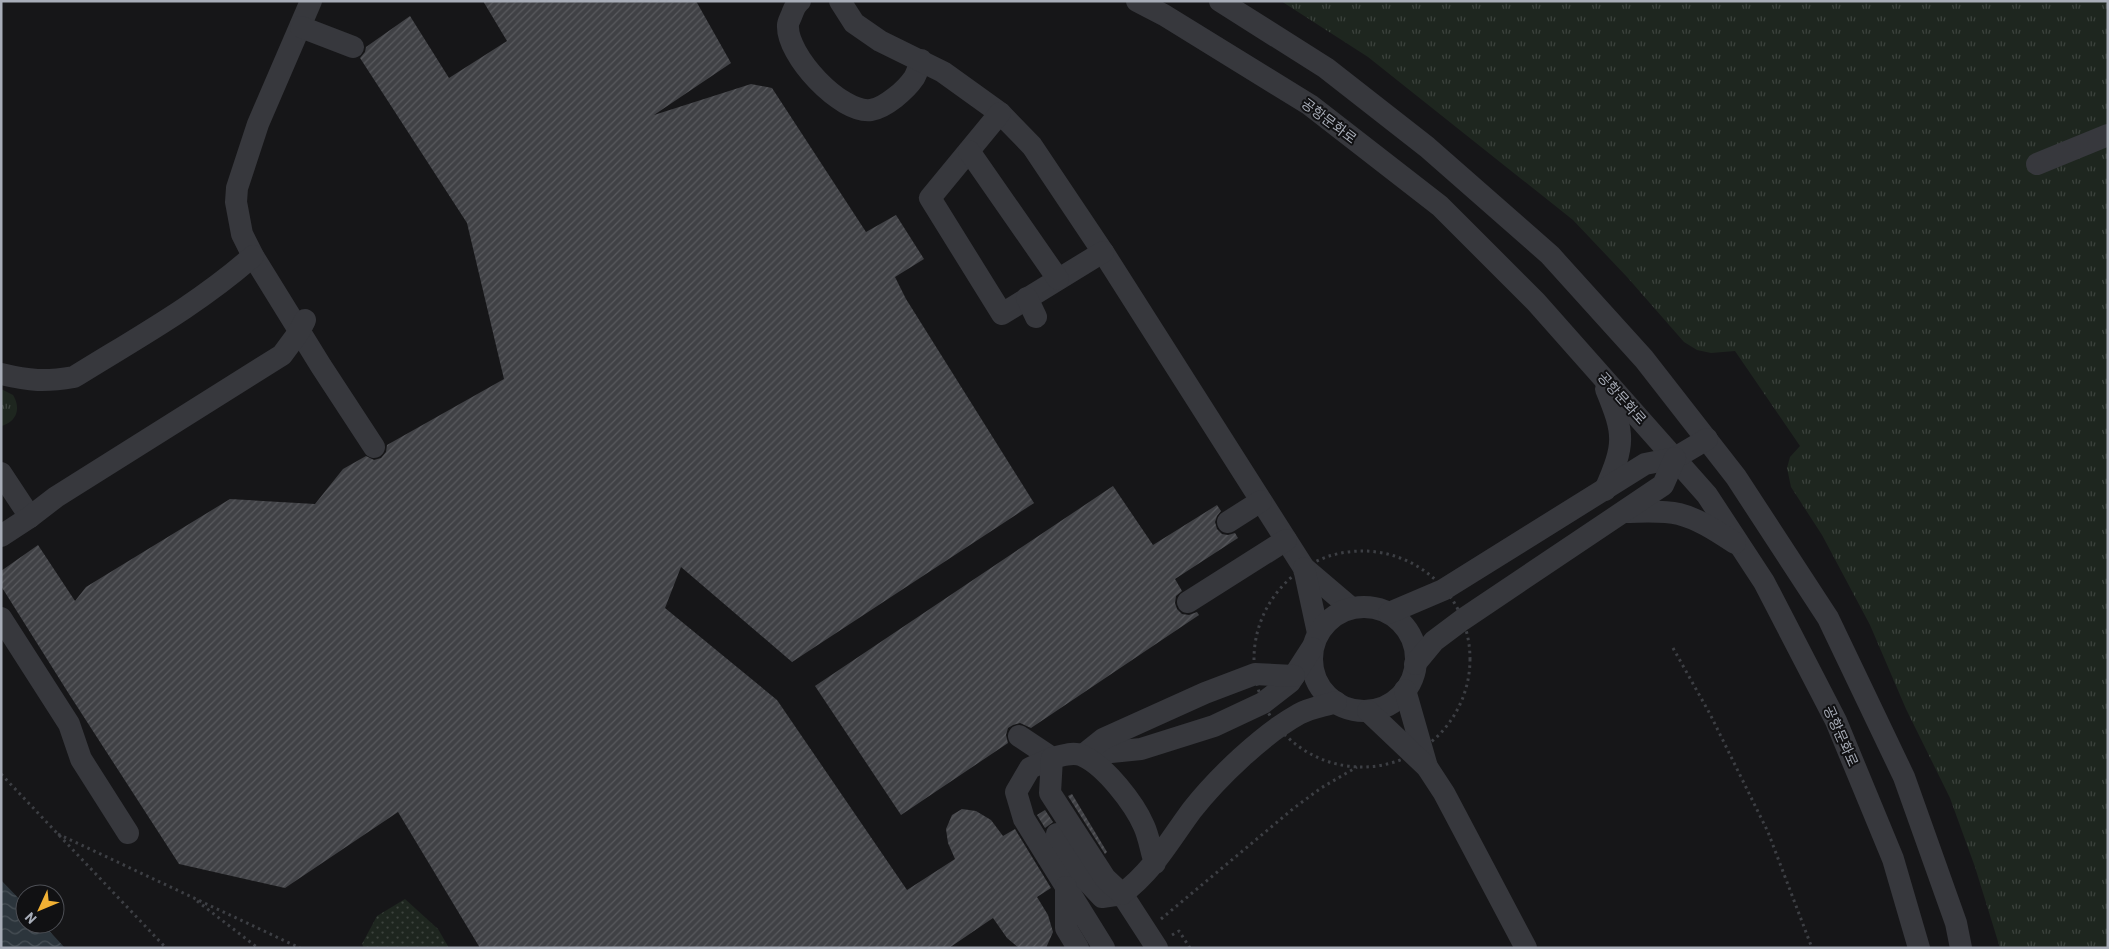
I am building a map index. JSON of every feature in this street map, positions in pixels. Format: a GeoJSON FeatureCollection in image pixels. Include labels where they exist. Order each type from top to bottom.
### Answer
{"type":"FeatureCollection","features":[{"type":"Feature","properties":{"kind":"street"},"geometry":{"type":"LineString","coordinates":[[311,1],[258,124],[237,188],[236,202],[242,234],[253,256],[302,325],[374,446]]}},
{"type":"Feature","properties":{"kind":"street"},"geometry":{"type":"LineString","coordinates":[[800,1],[796,4],[788,25],[794,50],[808,72],[830,92],[855,107],[870,110],[886,105],[914,78],[921,60]]}},
{"type":"Feature","properties":{"kind":"street"},"geometry":{"type":"LineString","coordinates":[[840,1],[854,22],[867,32],[880,41],[943,72],[1000,114],[1032,146],[1103,252],[1304,568],[1351,608]]}},
{"type":"Feature","properties":{"kind":"street","name":"공항문화로"},"geometry":{"type":"LineString","coordinates":[[1137,1],[1164,15],[1310,105],[1440,206],[1536,302],[1707,495],[1764,582],[1836,721],[1893,859],[1919,948]]}},
{"type":"Feature","properties":{"kind":"street"},"geometry":{"type":"LineString","coordinates":[[1220,1],[1326,68],[1427,147],[1550,255],[1644,359],[1707,439],[1736,478],[1828,618],[1904,777],[1956,924],[1961,948]]}},
{"type":"Feature","properties":{"kind":"street"},"geometry":{"type":"LineString","coordinates":[[301,27],[353,47]]}},
{"type":"Feature","properties":{"kind":"street"},"geometry":{"type":"LineString","coordinates":[[1000,114],[930,198],[1002,314],[1032,308],[1058,279],[1103,252]]}},
{"type":"Feature","properties":{"kind":"street"},"geometry":{"type":"LineString","coordinates":[[2037,164],[2108,135]]}},
{"type":"Feature","properties":{"kind":"street"},"geometry":{"type":"LineString","coordinates":[[969,151],[1058,279]]}},
{"type":"Feature","properties":{"kind":"street"},"geometry":{"type":"LineString","coordinates":[[1,374],[34,382],[74,377],[230,277],[253,256]]}},
{"type":"Feature","properties":{"kind":"street"},"geometry":{"type":"LineString","coordinates":[[1,536],[56,497],[282,355],[302,325]]}},
{"type":"Feature","properties":{"kind":"street"},"geometry":{"type":"LineString","coordinates":[[1598,372],[1618,418],[1621,440],[1617,462],[1605,490]]}},
{"type":"Feature","properties":{"kind":"street"},"geometry":{"type":"LineString","coordinates":[[1389,613],[1443,590],[1645,464],[1675,458],[1707,439]]}},
{"type":"Feature","properties":{"kind":"street"},"geometry":{"type":"LineString","coordinates":[[1415,664],[1434,641],[1462,620],[1663,486],[1675,458]]}},
{"type":"Feature","properties":{"kind":"street"},"geometry":{"type":"LineString","coordinates":[[1,473],[30,517]]}},
{"type":"Feature","properties":{"kind":"street"},"geometry":{"type":"LineString","coordinates":[[1228,522],[1261,502]]}},
{"type":"Feature","properties":{"kind":"street"},"geometry":{"type":"LineString","coordinates":[[1624,512],[1654,511],[1680,514],[1712,528],[1741,547]]}},
{"type":"Feature","properties":{"kind":"street"},"geometry":{"type":"LineString","coordinates":[[1188,602],[1286,540]]}},
{"type":"Feature","properties":{"kind":"street"},"geometry":{"type":"LineString","coordinates":[[1104,948],[1024,819],[1016,792],[1030,768],[1052,758],[1071,753],[1082,755],[1141,749],[1214,726],[1263,702],[1290,682],[1315,641],[1326,622],[1338,613],[1351,608],[1376,608],[1389,613],[1401,622],[1410,634],[1415,648],[1415,664],[1412,678],[1405,690],[1394,700],[1382,707],[1368,711],[1351,709],[1336,702],[1324,692],[1316,679],[1312,664],[1315,641],[1304,568]]}},
{"type":"Feature","properties":{"kind":"street"},"geometry":{"type":"LineString","coordinates":[[1,618],[69,724],[82,759],[128,833]]}},
{"type":"Feature","properties":{"kind":"street"},"geometry":{"type":"LineString","coordinates":[[1082,755],[1103,739],[1205,693],[1255,674],[1294,676]]}},
{"type":"Feature","properties":{"kind":"street"},"geometry":{"type":"LineString","coordinates":[[1405,690],[1420,757]]}},
{"type":"Feature","properties":{"kind":"street"},"geometry":{"type":"LineString","coordinates":[[1122,894],[1140,881],[1193,809],[1226,772],[1279,728],[1301,713],[1336,702]]}},
{"type":"Feature","properties":{"kind":"street"},"geometry":{"type":"LineString","coordinates":[[1368,711],[1420,757],[1444,793],[1526,948]]}},
{"type":"Feature","properties":{"kind":"street"},"geometry":{"type":"LineString","coordinates":[[1020,736],[1052,758]]}},
{"type":"Feature","properties":{"kind":"street"},"geometry":{"type":"LineString","coordinates":[[1082,755],[1107,774],[1127,796],[1144,825],[1155,863]]}},
{"type":"Feature","properties":{"kind":"street"},"geometry":{"type":"LineString","coordinates":[[1052,758],[1050,793],[1105,878],[1165,941]]}},
{"type":"Feature","properties":{"kind":"street"},"geometry":{"type":"LineString","coordinates":[[1066,886],[1066,928],[1078,948]]}},
{"type":"Feature","properties":{"kind":"street"},"geometry":{"type":"LineString","coordinates":[[1066,886],[1104,928],[1118,948]]}},
{"type":"Feature","properties":{"kind":"path"},"geometry":{"type":"LineString","coordinates":[[1350,552],[1380,553],[1394,557],[1415,566],[1433,579],[1443,590],[1462,620],[1469,656],[1468,675],[1464,693],[1454,716],[1420,757],[1358,767],[1343,766],[1314,756],[1289,739],[1279,728],[1263,702],[1255,674],[1255,643],[1264,613],[1281,588],[1304,568],[1336,555],[1350,552]]}},
{"type":"Feature","properties":{"kind":"path"},"geometry":{"type":"LineString","coordinates":[[1673,648],[1710,714],[1768,832],[1812,948]]}},
{"type":"Feature","properties":{"kind":"path"},"geometry":{"type":"LineString","coordinates":[[1161,919],[1294,808],[1320,788],[1358,767]]}},
{"type":"Feature","properties":{"kind":"path"},"geometry":{"type":"LineString","coordinates":[[1,774],[166,948]]}},
{"type":"Feature","properties":{"kind":"path"},"geometry":{"type":"LineString","coordinates":[[58,834],[300,948]]}},
{"type":"Feature","properties":{"kind":"path"},"geometry":{"type":"LineString","coordinates":[[191,896],[258,948]]}},
{"type":"Feature","properties":{"kind":"path"},"geometry":{"type":"LineString","coordinates":[[1165,941],[1179,930],[1190,948]]}},
{"type":"Feature","properties":{"kind":"green space"},"geometry":{"type":"Polygon","coordinates":[[[1281,1],[2108,1],[2108,948],[2000,948],[1975,867],[1950,798],[1906,709],[1870,625],[1822,535],[1791,487],[1787,468],[1790,457],[1800,446],[1735,351],[1711,353],[1697,350],[1684,342],[1627,277],[1573,220],[1368,57],[1281,1]]]}},
{"type":"Feature","properties":{"kind":"green space"},"geometry":{"type":"Polygon","coordinates":[[[1,389],[13,395],[17,409],[14,418],[1,426],[1,389]]]}},
{"type":"Feature","properties":{"kind":"green space"},"geometry":{"type":"Polygon","coordinates":[[[405,899],[438,929],[449,948],[364,948],[362,944],[377,916],[405,899]]]}},
{"type":"Feature","properties":{"kind":"water"},"geometry":{"type":"Polygon","coordinates":[[[1,880],[15,895],[15,934],[52,934],[65,948],[1,948],[1,880]]]}},
{"type":"Feature","properties":{"kind":"building"},"geometry":{"type":"Polygon","coordinates":[[[483,1],[696,1],[731,63],[654,115],[751,84],[772,88],[866,232],[896,215],[924,259],[895,277],[906,299],[1034,503],[792,662],[681,567],[665,608],[777,700],[907,890],[955,859],[948,843],[946,829],[952,815],[962,809],[976,811],[991,820],[1003,836],[1015,829],[1051,888],[1037,897],[1048,915],[1053,932],[1046,948],[1019,948],[1007,938],[993,918],[949,948],[480,948],[398,812],[285,888],[179,864],[1,586],[1,571],[38,545],[75,601],[86,587],[230,499],[315,504],[343,469],[366,456],[374,460],[381,458],[386,452],[387,445],[504,379],[467,223],[360,58],[365,52],[366,47],[410,16],[449,78],[507,41],[483,1]]]}},
{"type":"Feature","properties":{"kind":"building"},"geometry":{"type":"Polygon","coordinates":[[[1113,486],[1153,545],[1217,505],[1221,511],[1215,522],[1217,529],[1222,534],[1235,533],[1238,538],[1175,579],[1182,591],[1176,596],[1175,603],[1177,609],[1182,614],[1189,615],[1197,612],[1199,615],[1031,728],[1020,723],[1008,728],[1006,735],[1008,743],[901,815],[815,686],[1113,486]]]}},
{"type":"Feature","properties":{"kind":"building"},"geometry":{"type":"Polygon","coordinates":[[[1072,794],[1107,852],[1105,854],[1068,796],[1072,794]]]}},
{"type":"Feature","properties":{"kind":"building"},"geometry":{"type":"Polygon","coordinates":[[[1045,810],[1053,822],[1045,828],[1037,815],[1045,810]]]}}]}
